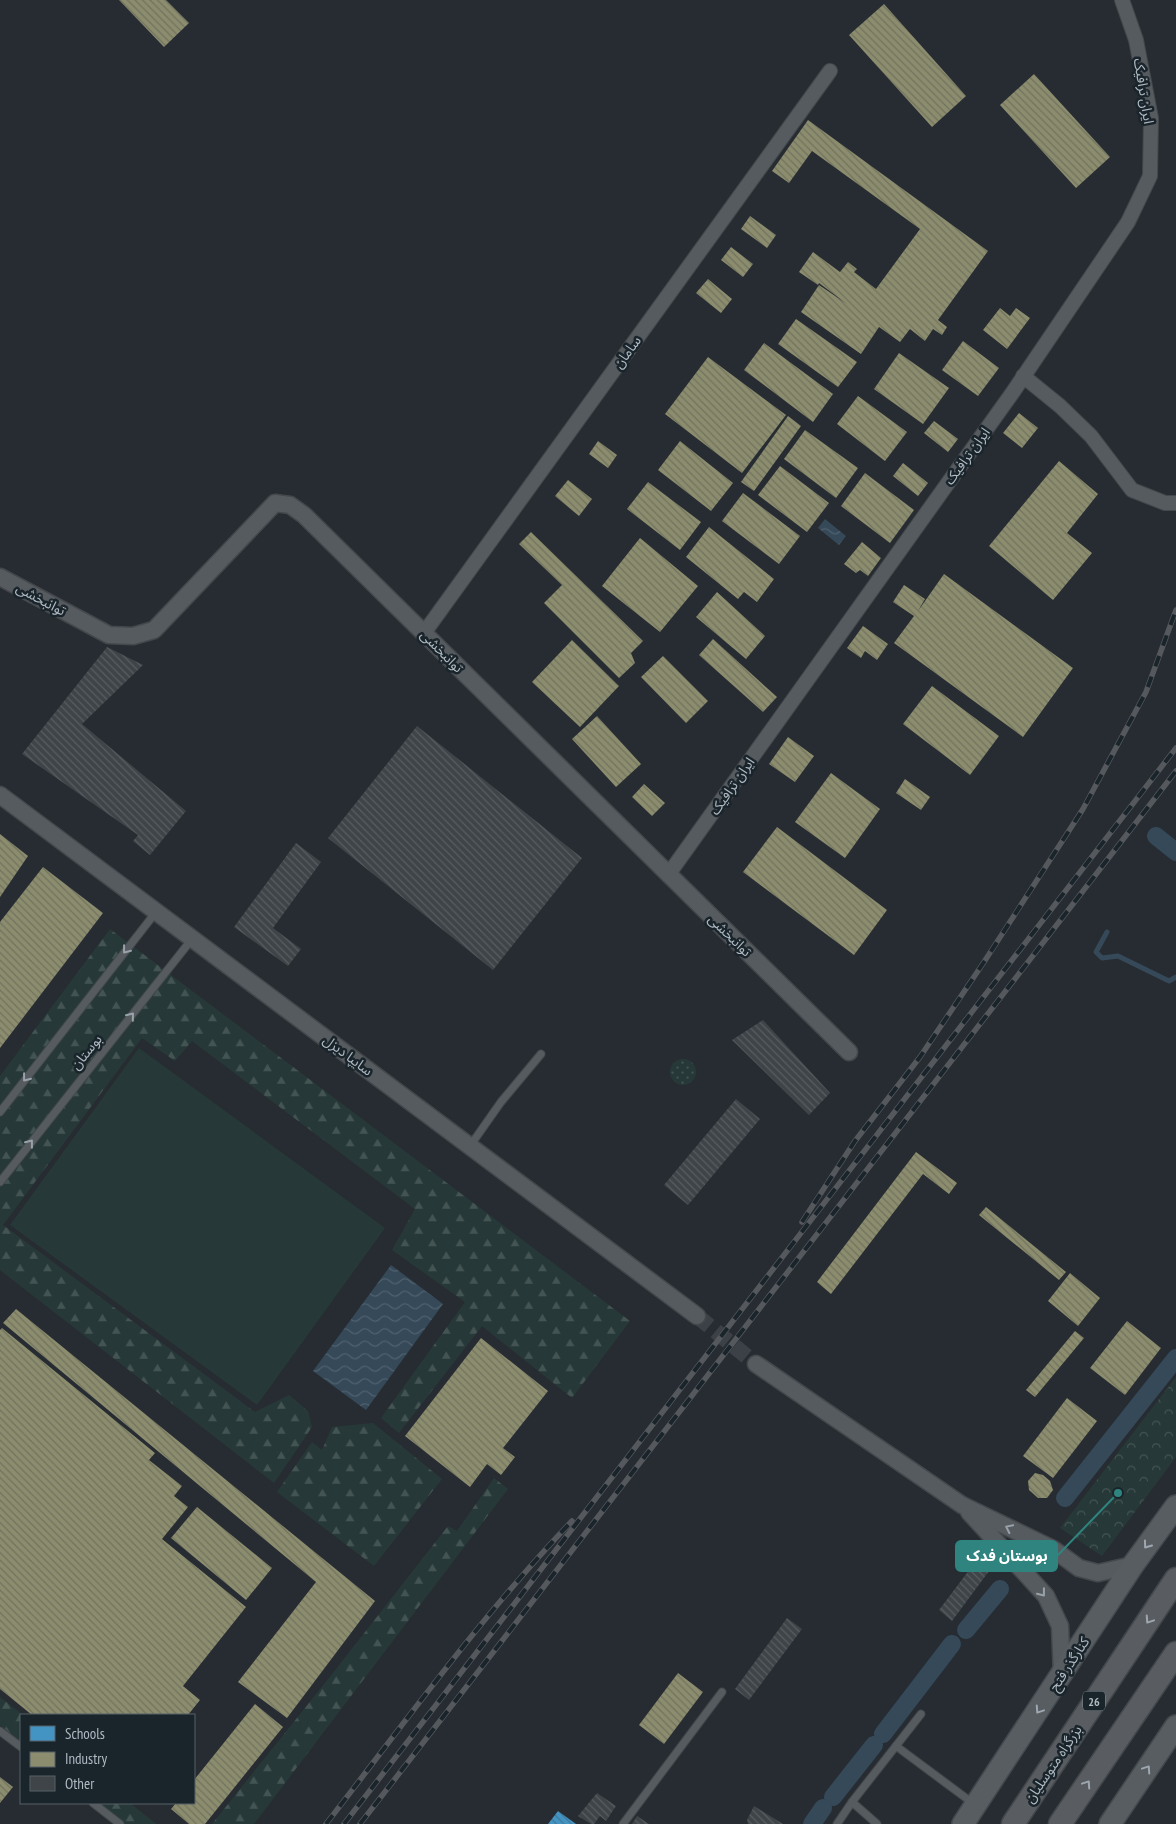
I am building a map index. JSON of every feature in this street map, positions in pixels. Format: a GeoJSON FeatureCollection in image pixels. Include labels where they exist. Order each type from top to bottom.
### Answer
{"type":"FeatureCollection","features":[{"type":"Feature","properties":{"kind":"highway","name":"بزرگراه متوسلیان"},"geometry":{"type":"LineString","coordinates":[[1013,1824],[1176,1579]]}},
{"type":"Feature","properties":{"kind":"highway"},"geometry":{"type":"LineString","coordinates":[[1060,1824],[1176,1653]]}},
{"type":"Feature","properties":{"kind":"main road","name":"کنارگذر فتح"},"geometry":{"type":"LineString","coordinates":[[963,1824],[1062,1676],[1133,1565],[1176,1506]]}},
{"type":"Feature","properties":{"kind":"main road"},"geometry":{"type":"LineString","coordinates":[[1110,1824],[1176,1726]]}},
{"type":"Feature","properties":{"kind":"street","name":"ایران ترافیک"},"geometry":{"type":"LineString","coordinates":[[668,875],[1023,376],[1128,222],[1150,176],[1151,118],[1136,40],[1122,0]]}},
{"type":"Feature","properties":{"kind":"street","name":"سامان"},"geometry":{"type":"LineString","coordinates":[[424,633],[830,72]]}},
{"type":"Feature","properties":{"kind":"street"},"geometry":{"type":"LineString","coordinates":[[1023,376],[1060,406],[1091,436],[1132,490],[1165,503],[1176,503]]}},
{"type":"Feature","properties":{"kind":"street","name":"توانبخشی"},"geometry":{"type":"LineString","coordinates":[[0,577],[109,635],[133,636],[154,630],[275,503],[290,505],[304,515],[849,1052]]}},
{"type":"Feature","properties":{"kind":"street","name":"سایپا دیزل"},"geometry":{"type":"LineString","coordinates":[[0,794],[697,1316]]}},
{"type":"Feature","properties":{"kind":"street"},"geometry":{"type":"LineString","coordinates":[[756,1364],[962,1505],[1053,1549],[1079,1568],[1098,1574],[1133,1565]]}},
{"type":"Feature","properties":{"kind":"street"},"geometry":{"type":"LineString","coordinates":[[962,1505],[1046,1596],[1060,1626],[1062,1676]]}},
{"type":"Feature","properties":{"kind":"lane"},"geometry":{"type":"LineString","coordinates":[[0,1112],[156,912]]}},
{"type":"Feature","properties":{"kind":"lane","name":"بوستان"},"geometry":{"type":"LineString","coordinates":[[0,1182],[193,939]]}},
{"type":"Feature","properties":{"kind":"lane"},"geometry":{"type":"LineString","coordinates":[[470,1146],[501,1102],[541,1054]]}},
{"type":"Feature","properties":{"kind":"lane"},"geometry":{"type":"LineString","coordinates":[[623,1824],[722,1692]]}},
{"type":"Feature","properties":{"kind":"lane"},"geometry":{"type":"LineString","coordinates":[[837,1824],[921,1714]]}},
{"type":"Feature","properties":{"kind":"lane"},"geometry":{"type":"LineString","coordinates":[[0,1731],[20,1746]]}},
{"type":"Feature","properties":{"kind":"lane"},"geometry":{"type":"LineString","coordinates":[[896,1746],[975,1806]]}},
{"type":"Feature","properties":{"kind":"lane"},"geometry":{"type":"LineString","coordinates":[[852,1802],[877,1824]]}},
{"type":"Feature","properties":{"kind":"lane"},"geometry":{"type":"LineString","coordinates":[[94,1804],[120,1824]]}},
{"type":"Feature","properties":{"kind":"green space"},"geometry":{"type":"Polygon","coordinates":[[[110,929],[630,1321],[572,1398],[482,1326],[399,1433],[381,1418],[465,1302],[392,1250],[415,1209],[192,1041],[175,1061],[142,1038],[3,1225],[255,1412],[289,1395],[308,1411],[312,1427],[274,1483],[0,1270],[0,1076],[110,929]]]}},
{"type":"Feature","properties":{"kind":"green space"},"geometry":{"type":"Polygon","coordinates":[[[139,1048],[385,1228],[257,1405],[10,1225],[139,1048]]]}},
{"type":"Feature","properties":{"kind":"green space"},"geometry":{"type":"Polygon","coordinates":[[[683,1059],[692,1063],[696,1072],[692,1081],[683,1085],[674,1081],[670,1072],[674,1063],[683,1059]]]}},
{"type":"Feature","properties":{"kind":"green space"},"geometry":{"type":"Polygon","coordinates":[[[1176,1377],[1176,1457],[1102,1556],[1060,1528],[1176,1377]]]}},
{"type":"Feature","properties":{"kind":"green space"},"geometry":{"type":"Polygon","coordinates":[[[373,1423],[442,1479],[374,1566],[277,1492],[312,1442],[322,1450],[332,1427],[373,1423]]]}},
{"type":"Feature","properties":{"kind":"green space"},"geometry":{"type":"Polygon","coordinates":[[[494,1478],[508,1489],[254,1824],[212,1824],[448,1526],[457,1531],[494,1478]]]}},
{"type":"Feature","properties":{"kind":"green space"},"geometry":{"type":"Polygon","coordinates":[[[0,1697],[22,1714],[20,1714],[20,1741],[0,1725],[0,1697]]]}},
{"type":"Feature","properties":{"kind":"green space"},"geometry":{"type":"Polygon","coordinates":[[[97,1804],[131,1804],[156,1824],[122,1824],[97,1804]]]}},
{"type":"Feature","properties":{"kind":"water"},"geometry":{"type":"Polygon","coordinates":[[[825,519],[846,536],[839,545],[818,528],[825,519]]]}},
{"type":"Feature","properties":{"kind":"water"},"geometry":{"type":"Polygon","coordinates":[[[391,1265],[443,1304],[366,1410],[313,1371],[391,1265]]]}},
{"type":"Feature","properties":{"kind":"building: Schools"},"geometry":{"type":"Polygon","coordinates":[[[558,1811],[576,1824],[548,1824],[558,1811]]]}},
{"type":"Feature","properties":{"kind":"building: Industry"},"geometry":{"type":"Polygon","coordinates":[[[119,0],[166,0],[189,23],[164,47],[119,0]]]}},
{"type":"Feature","properties":{"kind":"building: Industry"},"geometry":{"type":"Polygon","coordinates":[[[884,4],[966,96],[932,127],[849,35],[884,4]]]}},
{"type":"Feature","properties":{"kind":"building: Industry"},"geometry":{"type":"Polygon","coordinates":[[[1034,74],[1110,157],[1076,188],[1000,105],[1034,74]]]}},
{"type":"Feature","properties":{"kind":"building: Industry"},"geometry":{"type":"Polygon","coordinates":[[[808,120],[988,251],[938,320],[947,327],[942,335],[933,329],[925,341],[910,329],[900,342],[879,327],[861,354],[801,312],[819,285],[847,304],[819,283],[818,285],[799,272],[813,252],[840,272],[848,262],[857,269],[854,272],[876,289],[920,229],[812,151],[789,183],[772,171],[808,120]]]}},
{"type":"Feature","properties":{"kind":"building: Industry"},"geometry":{"type":"Polygon","coordinates":[[[750,216],[776,235],[767,248],[741,229],[750,216]]]}},
{"type":"Feature","properties":{"kind":"building: Industry"},"geometry":{"type":"Polygon","coordinates":[[[731,247],[753,264],[743,277],[721,260],[731,247]]]}},
{"type":"Feature","properties":{"kind":"building: Industry"},"geometry":{"type":"Polygon","coordinates":[[[708,279],[732,299],[721,313],[696,293],[708,279]]]}},
{"type":"Feature","properties":{"kind":"building: Industry"},"geometry":{"type":"Polygon","coordinates":[[[1000,308],[1010,316],[1016,308],[1030,318],[1007,349],[983,330],[1000,308]]]}},
{"type":"Feature","properties":{"kind":"building: Industry"},"geometry":{"type":"Polygon","coordinates":[[[796,319],[857,362],[838,387],[778,344],[796,319]]]}},
{"type":"Feature","properties":{"kind":"building: Industry"},"geometry":{"type":"Polygon","coordinates":[[[963,341],[999,368],[978,396],[942,370],[963,341]]]}},
{"type":"Feature","properties":{"kind":"building: Industry"},"geometry":{"type":"Polygon","coordinates":[[[764,343],[833,394],[813,422],[744,370],[764,343]]]}},
{"type":"Feature","properties":{"kind":"building: Industry"},"geometry":{"type":"Polygon","coordinates":[[[899,353],[949,388],[923,424],[874,389],[899,353]]]}},
{"type":"Feature","properties":{"kind":"building: Industry"},"geometry":{"type":"Polygon","coordinates":[[[708,357],[786,415],[742,473],[665,414],[708,357]]]}},
{"type":"Feature","properties":{"kind":"building: Industry"},"geometry":{"type":"Polygon","coordinates":[[[858,396],[907,432],[885,461],[837,424],[858,396]]]}},
{"type":"Feature","properties":{"kind":"building: Industry"},"geometry":{"type":"Polygon","coordinates":[[[1019,413],[1038,428],[1022,448],[1003,433],[1019,413]]]}},
{"type":"Feature","properties":{"kind":"building: Industry"},"geometry":{"type":"Polygon","coordinates":[[[788,416],[801,426],[754,491],[741,482],[788,416]]]}},
{"type":"Feature","properties":{"kind":"building: Industry"},"geometry":{"type":"Polygon","coordinates":[[[934,421],[958,439],[948,452],[924,433],[934,421]]]}},
{"type":"Feature","properties":{"kind":"building: Industry"},"geometry":{"type":"Polygon","coordinates":[[[805,430],[858,468],[836,498],[784,459],[805,430]]]}},
{"type":"Feature","properties":{"kind":"building: Industry"},"geometry":{"type":"Polygon","coordinates":[[[598,441],[617,455],[608,468],[589,454],[598,441]]]}},
{"type":"Feature","properties":{"kind":"building: Industry"},"geometry":{"type":"Polygon","coordinates":[[[680,441],[733,483],[711,511],[658,470],[680,441]]]}},
{"type":"Feature","properties":{"kind":"building: Industry"},"geometry":{"type":"Polygon","coordinates":[[[1059,461],[1098,494],[1067,533],[1092,553],[1053,600],[989,546],[1059,461]]]}},
{"type":"Feature","properties":{"kind":"building: Industry"},"geometry":{"type":"Polygon","coordinates":[[[903,463],[928,483],[918,496],[893,476],[903,463]]]}},
{"type":"Feature","properties":{"kind":"building: Industry"},"geometry":{"type":"Polygon","coordinates":[[[780,466],[829,503],[807,532],[758,495],[780,466]]]}},
{"type":"Feature","properties":{"kind":"building: Industry"},"geometry":{"type":"Polygon","coordinates":[[[865,473],[914,510],[890,543],[841,506],[865,473]]]}},
{"type":"Feature","properties":{"kind":"building: Industry"},"geometry":{"type":"Polygon","coordinates":[[[568,480],[592,499],[579,516],[555,496],[568,480]]]}},
{"type":"Feature","properties":{"kind":"building: Industry"},"geometry":{"type":"Polygon","coordinates":[[[648,482],[701,522],[680,550],[627,509],[648,482]]]}},
{"type":"Feature","properties":{"kind":"building: Industry"},"geometry":{"type":"Polygon","coordinates":[[[743,493],[800,536],[779,564],[722,521],[743,493]]]}},
{"type":"Feature","properties":{"kind":"building: Industry"},"geometry":{"type":"Polygon","coordinates":[[[709,527],[774,579],[757,602],[744,592],[738,599],[686,557],[709,527]]]}},
{"type":"Feature","properties":{"kind":"building: Industry"},"geometry":{"type":"Polygon","coordinates":[[[531,532],[643,641],[631,653],[635,663],[619,678],[544,603],[562,585],[519,544],[531,532]]]}},
{"type":"Feature","properties":{"kind":"building: Industry"},"geometry":{"type":"Polygon","coordinates":[[[640,538],[698,586],[660,632],[602,586],[640,538]]]}},
{"type":"Feature","properties":{"kind":"building: Industry"},"geometry":{"type":"Polygon","coordinates":[[[862,542],[881,558],[868,576],[860,570],[856,573],[844,564],[862,542]]]}},
{"type":"Feature","properties":{"kind":"building: Industry"},"geometry":{"type":"Polygon","coordinates":[[[944,574],[1073,668],[1023,737],[894,643],[914,616],[893,602],[904,585],[925,599],[918,611],[944,574]]]}},
{"type":"Feature","properties":{"kind":"building: Industry"},"geometry":{"type":"Polygon","coordinates":[[[717,592],[765,636],[746,659],[696,617],[717,592]]]}},
{"type":"Feature","properties":{"kind":"building: Industry"},"geometry":{"type":"Polygon","coordinates":[[[863,626],[888,644],[877,660],[865,651],[861,658],[847,648],[863,626]]]}},
{"type":"Feature","properties":{"kind":"building: Industry"},"geometry":{"type":"Polygon","coordinates":[[[713,639],[777,697],[763,712],[699,655],[713,639]]]}},
{"type":"Feature","properties":{"kind":"building: Industry"},"geometry":{"type":"Polygon","coordinates":[[[572,640],[619,686],[580,727],[532,682],[572,640]]]}},
{"type":"Feature","properties":{"kind":"building: Industry"},"geometry":{"type":"Polygon","coordinates":[[[663,656],[708,701],[686,723],[641,677],[663,656]]]}},
{"type":"Feature","properties":{"kind":"building: Industry"},"geometry":{"type":"Polygon","coordinates":[[[932,686],[999,736],[970,775],[903,724],[932,686]]]}},
{"type":"Feature","properties":{"kind":"building: Industry"},"geometry":{"type":"Polygon","coordinates":[[[597,716],[641,764],[616,787],[572,739],[597,716]]]}},
{"type":"Feature","properties":{"kind":"building: Industry"},"geometry":{"type":"Polygon","coordinates":[[[788,737],[814,756],[795,782],[769,764],[788,737]]]}},
{"type":"Feature","properties":{"kind":"building: Industry"},"geometry":{"type":"Polygon","coordinates":[[[831,773],[880,809],[845,858],[795,822],[831,773]]]}},
{"type":"Feature","properties":{"kind":"building: Industry"},"geometry":{"type":"Polygon","coordinates":[[[905,779],[930,797],[921,810],[896,793],[905,779]]]}},
{"type":"Feature","properties":{"kind":"building: Industry"},"geometry":{"type":"Polygon","coordinates":[[[644,784],[665,803],[652,816],[632,797],[644,784]]]}},
{"type":"Feature","properties":{"kind":"building: Industry"},"geometry":{"type":"Polygon","coordinates":[[[777,827],[887,910],[854,955],[743,872],[777,827]]]}},
{"type":"Feature","properties":{"kind":"building: Industry"},"geometry":{"type":"Polygon","coordinates":[[[0,834],[28,856],[0,897],[0,834]]]}},
{"type":"Feature","properties":{"kind":"building: Industry"},"geometry":{"type":"Polygon","coordinates":[[[43,867],[103,913],[0,1048],[0,922],[43,867]]]}},
{"type":"Feature","properties":{"kind":"building: Industry"},"geometry":{"type":"Polygon","coordinates":[[[916,1152],[957,1183],[949,1194],[923,1174],[831,1294],[817,1282],[916,1152]]]}},
{"type":"Feature","properties":{"kind":"building: Industry"},"geometry":{"type":"Polygon","coordinates":[[[986,1207],[1066,1272],[1059,1280],[979,1215],[986,1207]]]}},
{"type":"Feature","properties":{"kind":"building: Industry"},"geometry":{"type":"Polygon","coordinates":[[[1070,1273],[1100,1298],[1078,1326],[1048,1301],[1070,1273]]]}},
{"type":"Feature","properties":{"kind":"building: Industry"},"geometry":{"type":"Polygon","coordinates":[[[16,1309],[375,1601],[287,1718],[238,1682],[316,1582],[3,1323],[16,1309]]]}},
{"type":"Feature","properties":{"kind":"building: Industry"},"geometry":{"type":"Polygon","coordinates":[[[1127,1321],[1161,1348],[1125,1395],[1090,1368],[1127,1321]]]}},
{"type":"Feature","properties":{"kind":"building: Industry"},"geometry":{"type":"Polygon","coordinates":[[[2,1328],[155,1453],[149,1460],[182,1486],[174,1496],[188,1507],[162,1539],[246,1607],[183,1686],[200,1700],[189,1714],[31,1714],[0,1689],[0,1330],[2,1328]]]}},
{"type":"Feature","properties":{"kind":"building: Industry"},"geometry":{"type":"Polygon","coordinates":[[[1075,1331],[1084,1338],[1035,1397],[1026,1390],[1075,1331]]]}},
{"type":"Feature","properties":{"kind":"building: Industry"},"geometry":{"type":"Polygon","coordinates":[[[481,1338],[548,1391],[503,1448],[515,1457],[501,1475],[487,1464],[470,1487],[405,1436],[481,1338]]]}},
{"type":"Feature","properties":{"kind":"building: Industry"},"geometry":{"type":"Polygon","coordinates":[[[1067,1398],[1097,1421],[1053,1478],[1023,1456],[1067,1398]]]}},
{"type":"Feature","properties":{"kind":"building: Industry"},"geometry":{"type":"Polygon","coordinates":[[[1035,1473],[1043,1475],[1050,1481],[1053,1490],[1047,1498],[1038,1498],[1029,1490],[1028,1481],[1035,1473]]]}},
{"type":"Feature","properties":{"kind":"building: Industry"},"geometry":{"type":"Polygon","coordinates":[[[197,1507],[272,1568],[246,1600],[171,1538],[197,1507]]]}},
{"type":"Feature","properties":{"kind":"building: Industry"},"geometry":{"type":"Polygon","coordinates":[[[678,1673],[703,1692],[664,1744],[639,1725],[678,1673]]]}},
{"type":"Feature","properties":{"kind":"building: Industry"},"geometry":{"type":"Polygon","coordinates":[[[255,1704],[283,1727],[205,1824],[189,1824],[171,1809],[175,1804],[195,1804],[195,1779],[255,1704]]]}},
{"type":"Feature","properties":{"kind":"building: Industry"},"geometry":{"type":"Polygon","coordinates":[[[0,1777],[13,1787],[0,1803],[0,1777]]]}},
{"type":"Feature","properties":{"kind":"building: Other"},"geometry":{"type":"Polygon","coordinates":[[[107,647],[143,665],[82,724],[186,811],[150,855],[133,841],[138,835],[22,754],[107,647]]]}},
{"type":"Feature","properties":{"kind":"building: Other"},"geometry":{"type":"Polygon","coordinates":[[[417,726],[582,858],[493,970],[328,838],[417,726]]]}},
{"type":"Feature","properties":{"kind":"building: Other"},"geometry":{"type":"Polygon","coordinates":[[[296,843],[321,862],[273,928],[301,949],[288,966],[234,927],[296,843]]]}},
{"type":"Feature","properties":{"kind":"building: Other"},"geometry":{"type":"Polygon","coordinates":[[[763,1020],[830,1093],[809,1115],[732,1040],[763,1020]]]}},
{"type":"Feature","properties":{"kind":"building: Other"},"geometry":{"type":"Polygon","coordinates":[[[736,1099],[760,1119],[688,1205],[664,1185],[736,1099]]]}},
{"type":"Feature","properties":{"kind":"building: Other"},"geometry":{"type":"Polygon","coordinates":[[[985,1549],[998,1559],[952,1621],[939,1610],[985,1549]]]}},
{"type":"Feature","properties":{"kind":"building: Other"},"geometry":{"type":"Polygon","coordinates":[[[787,1618],[802,1629],[749,1700],[735,1689],[787,1618]]]}},
{"type":"Feature","properties":{"kind":"building: Other"},"geometry":{"type":"Polygon","coordinates":[[[597,1793],[616,1806],[606,1821],[600,1816],[594,1824],[591,1824],[578,1816],[597,1793]]]}},
{"type":"Feature","properties":{"kind":"building: Other"},"geometry":{"type":"Polygon","coordinates":[[[754,1806],[783,1824],[748,1824],[747,1820],[754,1806]]]}},
{"type":"Feature","properties":{"kind":"building: Other"},"geometry":{"type":"Polygon","coordinates":[[[637,1816],[649,1824],[632,1824],[637,1816]]]}},
{"type":"Feature","properties":{"kind":"waterway"},"geometry":{"type":"LineString","coordinates":[[1156,836],[1176,852]]}},
{"type":"Feature","properties":{"kind":"waterway"},"geometry":{"type":"LineString","coordinates":[[1107,932],[1096,952],[1102,958],[1118,956],[1169,981],[1176,977]]}},
{"type":"Feature","properties":{"kind":"waterway"},"geometry":{"type":"LineString","coordinates":[[1065,1498],[1176,1358]]}},
{"type":"Feature","properties":{"kind":"waterway"},"geometry":{"type":"LineString","coordinates":[[966,1630],[1000,1589]]}},
{"type":"Feature","properties":{"kind":"waterway"},"geometry":{"type":"LineString","coordinates":[[883,1734],[952,1644]]}},
{"type":"Feature","properties":{"kind":"waterway"},"geometry":{"type":"LineString","coordinates":[[833,1797],[874,1745]]}},
{"type":"Feature","properties":{"kind":"waterway"},"geometry":{"type":"LineString","coordinates":[[812,1824],[823,1808]]}},
{"type":"Feature","properties":{"kind":"tunnel"},"geometry":{"type":"LineString","coordinates":[[697,1316],[756,1364]]}},
{"type":"Feature","properties":{"kind":"railway"},"geometry":{"type":"LineString","coordinates":[[802,1222],[855,1141],[920,1057],[1083,809],[1146,692],[1176,610]]}},
{"type":"Feature","properties":{"kind":"railway"},"geometry":{"type":"LineString","coordinates":[[344,1824],[1176,748]]}},
{"type":"Feature","properties":{"kind":"railway"},"geometry":{"type":"LineString","coordinates":[[360,1824],[1176,771]]}},
{"type":"Feature","properties":{"kind":"railway"},"geometry":{"type":"LineString","coordinates":[[326,1824],[476,1631],[572,1521]]}},
{"type":"Feature","properties":{"kind":"place","name":"بوستان فدک"},"geometry":{"type":"Point","coordinates":[1118,1493]}}]}
